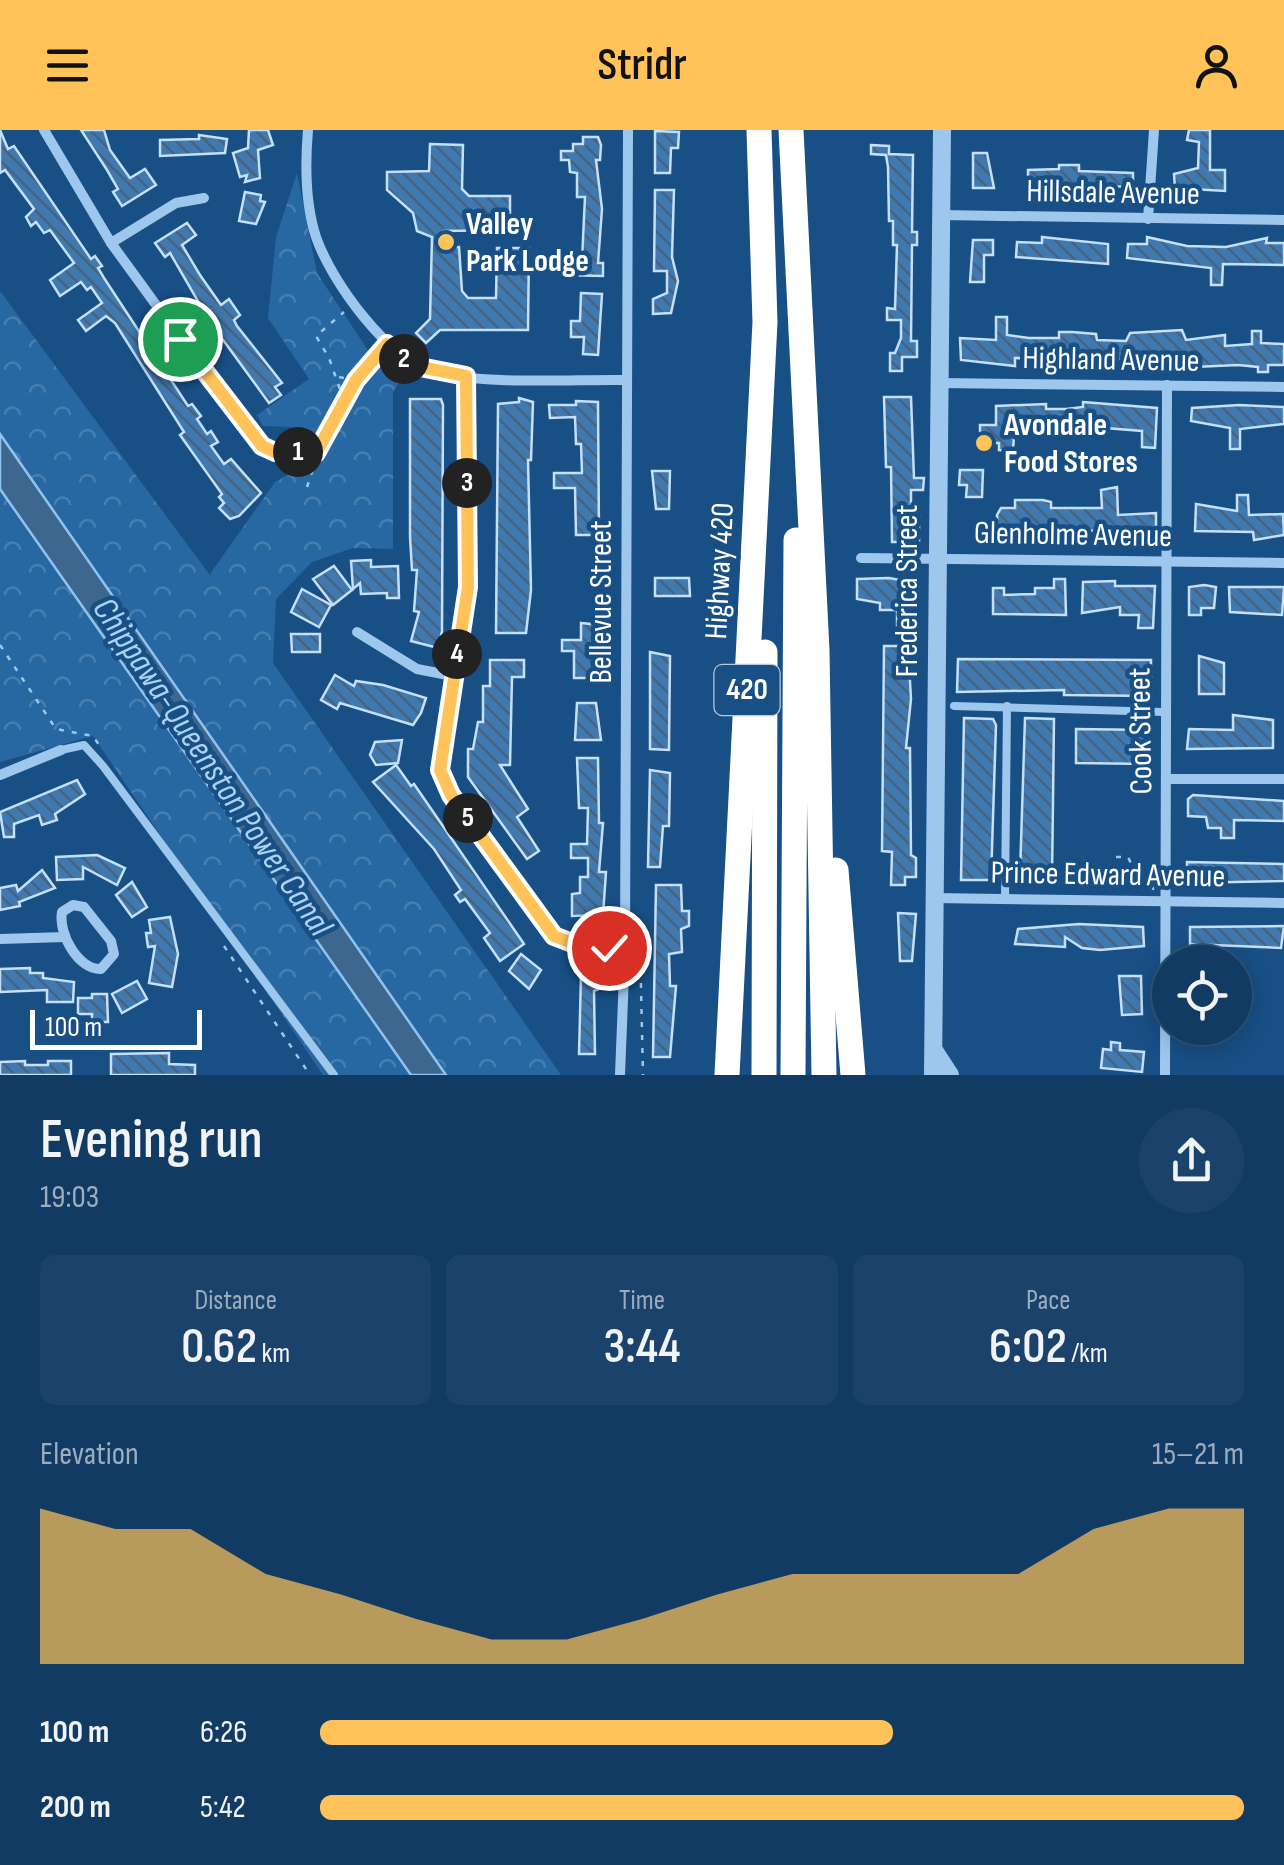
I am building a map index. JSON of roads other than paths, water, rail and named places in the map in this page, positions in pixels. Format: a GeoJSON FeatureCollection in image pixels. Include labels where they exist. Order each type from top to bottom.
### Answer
{"type":"FeatureCollection","features":[{"type":"Feature","properties":{"kind":"highway","name":"Highway 420"},"geometry":{"type":"LineString","coordinates":[[727,1075],[765,322],[759,130]]}},
{"type":"Feature","properties":{"kind":"highway","name":"420"},"geometry":{"type":"LineString","coordinates":[[790,130],[817,650],[824,1075]]}},
{"type":"Feature","properties":{"kind":"highway"},"geometry":{"type":"LineString","coordinates":[[793,1075],[797,250]]}},
{"type":"Feature","properties":{"kind":"highway"},"geometry":{"type":"LineString","coordinates":[[764,1075],[765,322]]}},
{"type":"Feature","properties":{"kind":"highway"},"geometry":{"type":"LineString","coordinates":[[817,650],[853,1075]]}},
{"type":"Feature","properties":{"kind":"street"},"geometry":{"type":"LineString","coordinates":[[44,130],[111,244],[250,434],[275,452]]}},
{"type":"Feature","properties":{"kind":"street"},"geometry":{"type":"LineString","coordinates":[[308,130],[306,178],[316,238],[356,304],[387,344],[415,366],[466,376],[627,380]]}},
{"type":"Feature","properties":{"kind":"street","name":"Bellevue Street"},"geometry":{"type":"LineString","coordinates":[[620,1075],[625,948],[628,130]]}},
{"type":"Feature","properties":{"kind":"street","name":"Frederica Street"},"geometry":{"type":"LineString","coordinates":[[933,1075],[942,130]]}},
{"type":"Feature","properties":{"kind":"street"},"geometry":{"type":"LineString","coordinates":[[1148,218],[1154,130]]}},
{"type":"Feature","properties":{"kind":"street"},"geometry":{"type":"LineString","coordinates":[[111,244],[176,202],[204,198]]}},
{"type":"Feature","properties":{"kind":"street","name":"Hillsdale Avenue"},"geometry":{"type":"LineString","coordinates":[[940,215],[1284,220]]}},
{"type":"Feature","properties":{"kind":"street"},"geometry":{"type":"LineString","coordinates":[[466,376],[468,587],[440,770],[451,795],[554,936],[580,946],[625,948]]}},
{"type":"Feature","properties":{"kind":"street","name":"Highland Avenue"},"geometry":{"type":"LineString","coordinates":[[938,382],[1284,387]]}},
{"type":"Feature","properties":{"kind":"street","name":"Cook Street"},"geometry":{"type":"LineString","coordinates":[[1165,1075],[1167,386]]}},
{"type":"Feature","properties":{"kind":"street","name":"Glenholme Avenue"},"geometry":{"type":"LineString","coordinates":[[861,558],[1284,562]]}},
{"type":"Feature","properties":{"kind":"street"},"geometry":{"type":"LineString","coordinates":[[357,632],[417,669],[453,676]]}},
{"type":"Feature","properties":{"kind":"street"},"geometry":{"type":"LineString","coordinates":[[0,776],[61,750]]}},
{"type":"Feature","properties":{"kind":"street"},"geometry":{"type":"LineString","coordinates":[[1168,779],[1284,779]]}},
{"type":"Feature","properties":{"kind":"street","name":"Prince Edward Avenue"},"geometry":{"type":"LineString","coordinates":[[932,898],[1284,903]]}},
{"type":"Feature","properties":{"kind":"street"},"geometry":{"type":"LineString","coordinates":[[73,905],[84,906],[111,941],[114,954],[110,964],[92,969],[66,938],[62,912],[73,905]]}},
{"type":"Feature","properties":{"kind":"street"},"geometry":{"type":"LineString","coordinates":[[0,939],[66,938]]}},
{"type":"Feature","properties":{"kind":"street"},"geometry":{"type":"LineString","coordinates":[[935,1052],[950,1075]]}},
{"type":"Feature","properties":{"kind":"lane"},"geometry":{"type":"LineString","coordinates":[[954,706],[1164,712]]}},
{"type":"Feature","properties":{"kind":"lane"},"geometry":{"type":"LineString","coordinates":[[1005,898],[1007,706]]}},
{"type":"Feature","properties":{"kind":"lane"},"geometry":{"type":"LineString","coordinates":[[61,750],[84,745],[104,766],[334,1075]]}},
{"type":"Feature","properties":{"kind":"water","name":"Chippawa-Queenston Power Canal"},"geometry":{"type":"Polygon","coordinates":[[[0,434],[446,1075],[411,1075],[0,489],[0,434]]]}},
{"type":"Feature","properties":{"kind":"place","name":"Valley Park Lodge"},"geometry":{"type":"Point","coordinates":[446,242]}},
{"type":"Feature","properties":{"kind":"place","name":"Avondale Food Stores"},"geometry":{"type":"Point","coordinates":[984,443]}}]}
